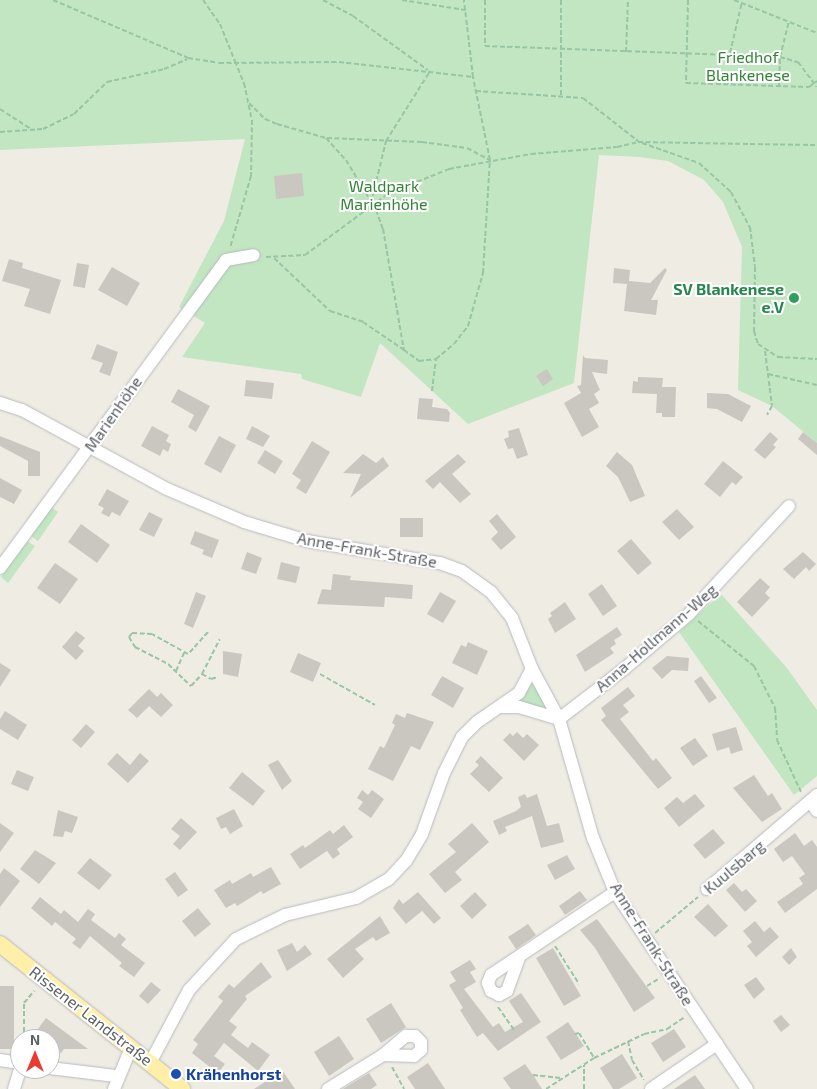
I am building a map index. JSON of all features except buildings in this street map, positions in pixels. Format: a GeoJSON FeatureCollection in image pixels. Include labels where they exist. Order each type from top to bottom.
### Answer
{"type":"FeatureCollection","features":[{"type":"Feature","properties":{"kind":"main road","name":"Rissener Landstraße"},"geometry":{"type":"LineString","coordinates":[[0,944],[182,1089]]}},
{"type":"Feature","properties":{"kind":"street"},"geometry":{"type":"LineString","coordinates":[[226,260],[254,254]]}},
{"type":"Feature","properties":{"kind":"street","name":"Marienhöhe"},"geometry":{"type":"LineString","coordinates":[[0,568],[226,260]]}},
{"type":"Feature","properties":{"kind":"street","name":"Anne-Frank-Straße"},"geometry":{"type":"LineString","coordinates":[[0,403],[22,410],[167,489],[276,532],[339,548],[422,558],[462,571],[502,604],[520,634],[532,669],[558,719],[593,838],[615,892],[747,1089]]}},
{"type":"Feature","properties":{"kind":"street","name":"Anna-Hollmann-Weg"},"geometry":{"type":"LineString","coordinates":[[558,719],[624,669],[689,614],[789,506]]}},
{"type":"Feature","properties":{"kind":"street"},"geometry":{"type":"LineString","coordinates":[[150,1063],[189,990],[236,939],[285,915],[356,898],[388,879],[406,861],[430,814],[452,753],[477,722],[519,693],[532,669]]}},
{"type":"Feature","properties":{"kind":"street"},"geometry":{"type":"LineString","coordinates":[[501,707],[519,707],[558,719]]}},
{"type":"Feature","properties":{"kind":"street","name":"Kuulsbarg"},"geometry":{"type":"LineString","coordinates":[[708,889],[811,800]]}},
{"type":"Feature","properties":{"kind":"street"},"geometry":{"type":"LineString","coordinates":[[519,958],[509,988],[499,995],[489,988],[489,978],[615,892]]}},
{"type":"Feature","properties":{"kind":"street"},"geometry":{"type":"LineString","coordinates":[[649,1086],[717,1044]]}},
{"type":"Feature","properties":{"kind":"street"},"geometry":{"type":"LineString","coordinates":[[60,1070],[115,1083],[131,1048]]}},
{"type":"Feature","properties":{"kind":"street"},"geometry":{"type":"LineString","coordinates":[[328,1089],[383,1055]]}},
{"type":"Feature","properties":{"kind":"path"},"geometry":{"type":"LineString","coordinates":[[53,0],[188,58],[219,63],[236,61],[339,62],[472,76]]}},
{"type":"Feature","properties":{"kind":"path"},"geometry":{"type":"LineString","coordinates":[[203,0],[220,24],[236,61],[249,103],[254,137],[250,176],[226,260]]}},
{"type":"Feature","properties":{"kind":"path"},"geometry":{"type":"LineString","coordinates":[[324,0],[353,16],[430,71]]}},
{"type":"Feature","properties":{"kind":"path"},"geometry":{"type":"LineString","coordinates":[[402,0],[465,10]]}},
{"type":"Feature","properties":{"kind":"path"},"geometry":{"type":"LineString","coordinates":[[273,258],[330,311],[362,322],[419,361],[436,359],[454,344],[468,326],[480,286],[490,160],[472,76],[464,0]]}},
{"type":"Feature","properties":{"kind":"path"},"geometry":{"type":"LineString","coordinates":[[485,0],[484,46],[780,57],[798,62],[817,87]]}},
{"type":"Feature","properties":{"kind":"path"},"geometry":{"type":"LineString","coordinates":[[561,95],[562,0]]}},
{"type":"Feature","properties":{"kind":"path"},"geometry":{"type":"LineString","coordinates":[[626,52],[628,0]]}},
{"type":"Feature","properties":{"kind":"path"},"geometry":{"type":"LineString","coordinates":[[688,0],[686,83],[809,87],[817,81]]}},
{"type":"Feature","properties":{"kind":"path"},"geometry":{"type":"LineString","coordinates":[[734,0],[817,33]]}},
{"type":"Feature","properties":{"kind":"path"},"geometry":{"type":"LineString","coordinates":[[753,6],[755,0]]}},
{"type":"Feature","properties":{"kind":"path"},"geometry":{"type":"LineString","coordinates":[[730,54],[742,2]]}},
{"type":"Feature","properties":{"kind":"path"},"geometry":{"type":"LineString","coordinates":[[779,86],[780,57],[790,21]]}},
{"type":"Feature","properties":{"kind":"path"},"geometry":{"type":"LineString","coordinates":[[0,132],[34,131],[74,114],[108,82],[129,74],[164,68],[188,58]]}},
{"type":"Feature","properties":{"kind":"path"},"geometry":{"type":"LineString","coordinates":[[371,203],[386,141],[430,71]]}},
{"type":"Feature","properties":{"kind":"path"},"geometry":{"type":"LineString","coordinates":[[476,91],[561,95],[589,101],[638,142],[666,149],[699,163],[736,200],[750,227],[754,267],[754,331],[758,344],[765,351],[778,357],[817,359]]}},
{"type":"Feature","properties":{"kind":"path"},"geometry":{"type":"LineString","coordinates":[[249,103],[265,119],[326,138],[466,148],[490,160]]}},
{"type":"Feature","properties":{"kind":"path"},"geometry":{"type":"LineString","coordinates":[[0,109],[34,131]]}},
{"type":"Feature","properties":{"kind":"path"},"geometry":{"type":"LineString","coordinates":[[326,138],[346,160],[371,203],[383,229],[404,350]]}},
{"type":"Feature","properties":{"kind":"path"},"geometry":{"type":"LineString","coordinates":[[254,254],[273,258],[305,254],[371,203],[435,174],[490,160],[638,142],[817,144]]}},
{"type":"Feature","properties":{"kind":"path"},"geometry":{"type":"LineString","coordinates":[[765,351],[772,406],[767,415]]}},
{"type":"Feature","properties":{"kind":"path"},"geometry":{"type":"LineString","coordinates":[[432,391],[436,359]]}},
{"type":"Feature","properties":{"kind":"path"},"geometry":{"type":"LineString","coordinates":[[768,374],[817,386]]}},
{"type":"Feature","properties":{"kind":"path"},"geometry":{"type":"LineString","coordinates":[[689,614],[754,666],[775,708],[777,740],[811,800]]}},
{"type":"Feature","properties":{"kind":"path"},"geometry":{"type":"LineString","coordinates":[[208,632],[190,653],[184,653],[152,634],[130,634],[135,647],[176,671],[179,678],[191,686],[202,674],[220,639]]}},
{"type":"Feature","properties":{"kind":"path"},"geometry":{"type":"LineString","coordinates":[[176,671],[184,653]]}},
{"type":"Feature","properties":{"kind":"path"},"geometry":{"type":"LineString","coordinates":[[202,674],[214,680],[218,677]]}},
{"type":"Feature","properties":{"kind":"path"},"geometry":{"type":"LineString","coordinates":[[320,674],[375,705]]}},
{"type":"Feature","properties":{"kind":"path","name":"Kuulsbarg"},"geometry":{"type":"LineString","coordinates":[[657,931],[708,889]]}},
{"type":"Feature","properties":{"kind":"path"},"geometry":{"type":"LineString","coordinates":[[549,937],[579,984]]}},
{"type":"Feature","properties":{"kind":"path"},"geometry":{"type":"LineString","coordinates":[[647,986],[663,976]]}},
{"type":"Feature","properties":{"kind":"path"},"geometry":{"type":"LineString","coordinates":[[24,1029],[24,1003],[34,991]]}},
{"type":"Feature","properties":{"kind":"path"},"geometry":{"type":"LineString","coordinates":[[499,995],[498,1008],[514,1030]]}},
{"type":"Feature","properties":{"kind":"path"},"geometry":{"type":"LineString","coordinates":[[546,1089],[594,1058],[628,1041],[660,1031],[688,1015]]}},
{"type":"Feature","properties":{"kind":"path"},"geometry":{"type":"LineString","coordinates":[[660,1031],[662,1036]]}},
{"type":"Feature","properties":{"kind":"path"},"geometry":{"type":"LineString","coordinates":[[576,1034],[579,1033],[594,1058]]}},
{"type":"Feature","properties":{"kind":"path"},"geometry":{"type":"LineString","coordinates":[[628,1041],[632,1060],[649,1086]]}},
{"type":"Feature","properties":{"kind":"path"},"geometry":{"type":"LineString","coordinates":[[383,1055],[404,1089]]}},
{"type":"Feature","properties":{"kind":"path"},"geometry":{"type":"LineString","coordinates":[[584,1064],[584,1089]]}},
{"type":"Feature","properties":{"kind":"path"},"geometry":{"type":"LineString","coordinates":[[533,1075],[563,1078]]}},
{"type":"Feature","properties":{"kind":"green space","name":"Waldpark Marienhöhe"},"geometry":{"type":"Polygon","coordinates":[[[0,0],[817,0],[817,443],[772,406],[738,390],[742,247],[723,202],[704,180],[668,161],[639,157],[599,155],[574,383],[468,424],[380,343],[361,397],[302,379],[301,374],[182,357],[205,323],[179,307],[224,221],[245,139],[0,150],[0,0]]]}},
{"type":"Feature","properties":{"kind":"green space"},"geometry":{"type":"Polygon","coordinates":[[[51,507],[58,512],[38,541],[31,536],[51,507]]]}},
{"type":"Feature","properties":{"kind":"green space"},"geometry":{"type":"Polygon","coordinates":[[[27,541],[35,546],[8,583],[1,577],[27,541]]]}},
{"type":"Feature","properties":{"kind":"green space"},"geometry":{"type":"Polygon","coordinates":[[[721,594],[787,668],[817,710],[817,776],[794,795],[679,632],[721,594]]]}},
{"type":"Feature","properties":{"kind":"green space"},"geometry":{"type":"Polygon","coordinates":[[[533,683],[547,708],[518,703],[533,683]]]}},
{"type":"Feature","properties":{"kind":"place","name":"SV Blankenese e.V"},"geometry":{"type":"Point","coordinates":[794,298]}},
{"type":"Feature","properties":{"kind":"place","name":"Krähenhorst"},"geometry":{"type":"Point","coordinates":[176,1074]}},
{"type":"Feature","properties":{"kind":"park label","name":"Friedhof Blankenese"},"geometry":{"type":"Point","coordinates":[748,66]}}]}
